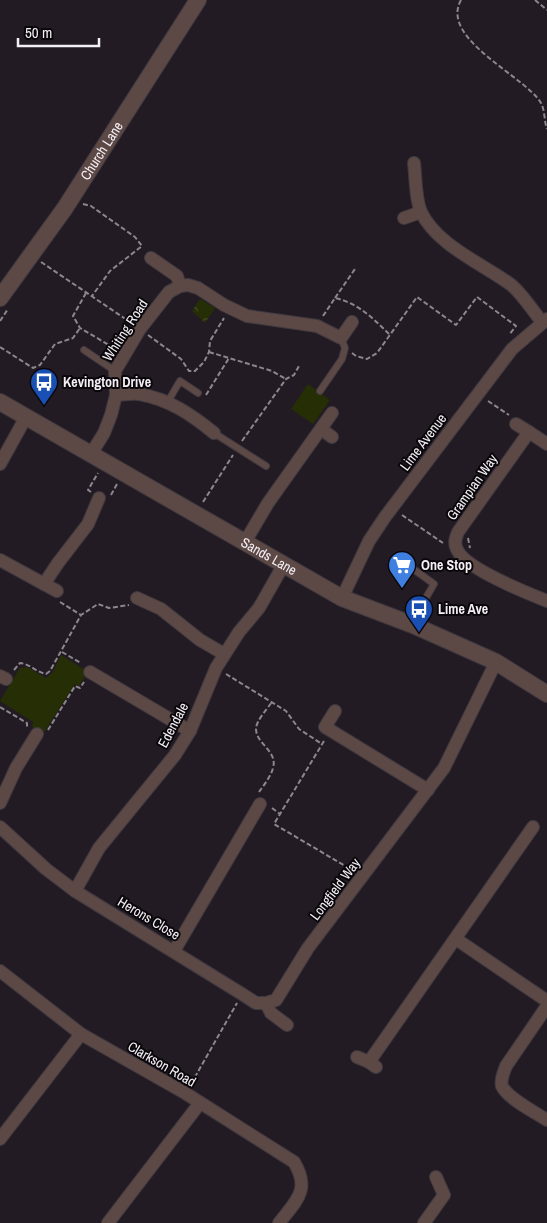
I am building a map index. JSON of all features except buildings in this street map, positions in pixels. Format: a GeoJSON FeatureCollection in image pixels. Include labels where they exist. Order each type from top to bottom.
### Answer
{"type":"FeatureCollection","features":[{"type":"Feature","properties":{"kind":"street","name":"Church Lane"},"geometry":{"type":"LineString","coordinates":[[0,298],[70,200],[198,0]]}},
{"type":"Feature","properties":{"kind":"street"},"geometry":{"type":"LineString","coordinates":[[414,163],[419,205],[437,233],[461,252],[512,285],[544,321]]}},
{"type":"Feature","properties":{"kind":"street"},"geometry":{"type":"LineString","coordinates":[[404,218],[422,212]]}},
{"type":"Feature","properties":{"kind":"street"},"geometry":{"type":"LineString","coordinates":[[151,258],[177,276],[180,286],[188,285],[198,288],[247,316],[318,326],[343,343],[352,322]]}},
{"type":"Feature","properties":{"kind":"street","name":"Whiting Road"},"geometry":{"type":"LineString","coordinates":[[98,458],[116,396],[115,371],[140,329],[169,292],[180,286]]}},
{"type":"Feature","properties":{"kind":"street","name":"Lime Avenue"},"geometry":{"type":"LineString","coordinates":[[342,598],[369,541],[392,508],[512,349],[544,321]]}},
{"type":"Feature","properties":{"kind":"street"},"geometry":{"type":"LineString","coordinates":[[116,396],[138,394],[167,402],[193,416],[214,433]]}},
{"type":"Feature","properties":{"kind":"street","name":"Sands Lane"},"geometry":{"type":"LineString","coordinates":[[0,402],[342,598],[413,625],[496,662],[547,694]]}},
{"type":"Feature","properties":{"kind":"street"},"geometry":{"type":"LineString","coordinates":[[245,542],[268,503],[332,413]]}},
{"type":"Feature","properties":{"kind":"street"},"geometry":{"type":"LineString","coordinates":[[0,464],[26,417]]}},
{"type":"Feature","properties":{"kind":"street"},"geometry":{"type":"LineString","coordinates":[[516,424],[547,444]]}},
{"type":"Feature","properties":{"kind":"street"},"geometry":{"type":"LineString","coordinates":[[320,429],[332,438]]}},
{"type":"Feature","properties":{"kind":"street","name":"Grampian Way"},"geometry":{"type":"LineString","coordinates":[[456,549],[455,541],[458,532],[529,432]]}},
{"type":"Feature","properties":{"kind":"street"},"geometry":{"type":"LineString","coordinates":[[44,584],[88,524],[99,498]]}},
{"type":"Feature","properties":{"kind":"street"},"geometry":{"type":"LineString","coordinates":[[456,549],[465,560],[507,585],[547,602]]}},
{"type":"Feature","properties":{"kind":"street"},"geometry":{"type":"LineString","coordinates":[[0,560],[57,591]]}},
{"type":"Feature","properties":{"kind":"street","name":"Edendale"},"geometry":{"type":"LineString","coordinates":[[75,891],[99,848],[175,755],[190,731],[216,668],[239,632],[259,608],[284,564]]}},
{"type":"Feature","properties":{"kind":"street"},"geometry":{"type":"LineString","coordinates":[[137,598],[160,610],[200,640],[224,654]]}},
{"type":"Feature","properties":{"kind":"street","name":"Longfield Way"},"geometry":{"type":"LineString","coordinates":[[266,1003],[276,1000],[308,948],[444,768],[457,745],[496,662]]}},
{"type":"Feature","properties":{"kind":"street"},"geometry":{"type":"LineString","coordinates":[[90,672],[190,731]]}},
{"type":"Feature","properties":{"kind":"street"},"geometry":{"type":"LineString","coordinates":[[335,711],[326,727],[428,790]]}},
{"type":"Feature","properties":{"kind":"street"},"geometry":{"type":"LineString","coordinates":[[0,803],[16,768],[37,734]]}},
{"type":"Feature","properties":{"kind":"street"},"geometry":{"type":"LineString","coordinates":[[174,951],[260,804]]}},
{"type":"Feature","properties":{"kind":"street","name":"Herons Close"},"geometry":{"type":"LineString","coordinates":[[0,827],[46,869],[75,891],[256,1003],[266,1003],[272,1013],[287,1025]]}},
{"type":"Feature","properties":{"kind":"street"},"geometry":{"type":"LineString","coordinates":[[356,1057],[373,1065],[533,827]]}},
{"type":"Feature","properties":{"kind":"street"},"geometry":{"type":"LineString","coordinates":[[456,939],[547,1001]]}},
{"type":"Feature","properties":{"kind":"street","name":"Clarkson Road"},"geometry":{"type":"LineString","coordinates":[[0,971],[81,1034],[186,1094],[294,1162],[300,1172],[302,1185],[298,1198],[279,1223]]}},
{"type":"Feature","properties":{"kind":"street"},"geometry":{"type":"LineString","coordinates":[[547,1006],[506,1066],[502,1076],[502,1086],[510,1096],[547,1120]]}},
{"type":"Feature","properties":{"kind":"street"},"geometry":{"type":"LineString","coordinates":[[0,1139],[81,1034]]}},
{"type":"Feature","properties":{"kind":"street"},"geometry":{"type":"LineString","coordinates":[[108,1223],[200,1103]]}},
{"type":"Feature","properties":{"kind":"street"},"geometry":{"type":"LineString","coordinates":[[424,1223],[444,1196],[436,1177]]}},
{"type":"Feature","properties":{"kind":"lane"},"geometry":{"type":"LineString","coordinates":[[320,391],[342,359],[343,343]]}},
{"type":"Feature","properties":{"kind":"lane"},"geometry":{"type":"LineString","coordinates":[[84,350],[115,371]]}},
{"type":"Feature","properties":{"kind":"lane"},"geometry":{"type":"LineString","coordinates":[[167,402],[180,381],[198,392]]}},
{"type":"Feature","properties":{"kind":"lane"},"geometry":{"type":"LineString","coordinates":[[214,433],[266,466]]}},
{"type":"Feature","properties":{"kind":"lane"},"geometry":{"type":"LineString","coordinates":[[405,563],[434,584],[420,608],[413,625]]}},
{"type":"Feature","properties":{"kind":"path"},"geometry":{"type":"LineString","coordinates":[[461,0],[459,4],[459,19],[464,31],[487,57],[530,89],[542,104],[547,128]]}},
{"type":"Feature","properties":{"kind":"path"},"geometry":{"type":"LineString","coordinates":[[535,0],[547,10]]}},
{"type":"Feature","properties":{"kind":"path"},"geometry":{"type":"LineString","coordinates":[[78,206],[84,204],[91,206],[135,237],[142,246],[110,271],[92,296]]}},
{"type":"Feature","properties":{"kind":"path"},"geometry":{"type":"LineString","coordinates":[[40,262],[140,329],[181,359],[189,371],[195,371],[204,362],[209,352],[210,341],[231,308]]}},
{"type":"Feature","properties":{"kind":"path"},"geometry":{"type":"LineString","coordinates":[[335,298],[355,269]]}},
{"type":"Feature","properties":{"kind":"path"},"geometry":{"type":"LineString","coordinates":[[87,293],[73,316],[80,328],[125,355]]}},
{"type":"Feature","properties":{"kind":"path"},"geometry":{"type":"LineString","coordinates":[[343,343],[356,356],[367,359],[377,353],[417,297],[456,325],[477,297],[516,326],[504,342],[512,349]]}},
{"type":"Feature","properties":{"kind":"path"},"geometry":{"type":"LineString","coordinates":[[0,347],[33,368],[40,365],[55,344],[73,338],[80,328]]}},
{"type":"Feature","properties":{"kind":"path"},"geometry":{"type":"LineString","coordinates":[[209,352],[272,371],[286,379],[294,375],[299,366]]}},
{"type":"Feature","properties":{"kind":"path"},"geometry":{"type":"LineString","coordinates":[[193,416],[229,358]]}},
{"type":"Feature","properties":{"kind":"path"},"geometry":{"type":"LineString","coordinates":[[478,394],[516,420],[516,424]]}},
{"type":"Feature","properties":{"kind":"path"},"geometry":{"type":"LineString","coordinates":[[98,458],[88,490],[99,498],[109,499],[124,472]]}},
{"type":"Feature","properties":{"kind":"path"},"geometry":{"type":"LineString","coordinates":[[392,508],[445,544],[456,549]]}},
{"type":"Feature","properties":{"kind":"path"},"geometry":{"type":"LineString","coordinates":[[466,521],[473,565]]}},
{"type":"Feature","properties":{"kind":"path"},"geometry":{"type":"LineString","coordinates":[[57,591],[57,600],[81,616]]}},
{"type":"Feature","properties":{"kind":"path"},"geometry":{"type":"LineString","coordinates":[[3,677],[20,663],[46,674],[50,671],[81,616],[98,604],[109,608],[130,605],[137,598]]}},
{"type":"Feature","properties":{"kind":"path"},"geometry":{"type":"LineString","coordinates":[[0,707],[27,724],[28,729],[44,739],[75,686],[80,688],[90,672],[88,668],[61,651]]}},
{"type":"Feature","properties":{"kind":"path"},"geometry":{"type":"LineString","coordinates":[[216,668],[286,711],[299,729],[322,744]]}},
{"type":"Feature","properties":{"kind":"path"},"geometry":{"type":"LineString","coordinates":[[260,804],[256,798],[273,768],[274,760],[272,754],[258,738],[256,731],[257,726],[272,702]]}},
{"type":"Feature","properties":{"kind":"path"},"geometry":{"type":"LineString","coordinates":[[331,730],[274,824],[363,876]]}},
{"type":"Feature","properties":{"kind":"path"},"geometry":{"type":"LineString","coordinates":[[186,1094],[242,994]]}},
{"type":"Feature","properties":{"kind":"green space"},"geometry":{"type":"Polygon","coordinates":[[[200,299],[215,308],[205,323],[192,311],[200,299]]]}},
{"type":"Feature","properties":{"kind":"green space"},"geometry":{"type":"Polygon","coordinates":[[[308,384],[330,400],[313,424],[291,409],[308,384]]]}},
{"type":"Feature","properties":{"kind":"green space"},"geometry":{"type":"Polygon","coordinates":[[[61,655],[88,672],[79,686],[75,684],[43,734],[32,727],[33,722],[0,701],[20,668],[27,667],[46,678],[53,672],[61,655]]]}},
{"type":"Feature","properties":{"kind":"place","name":"Kevington Drive"},"geometry":{"type":"Point","coordinates":[44,406]}},
{"type":"Feature","properties":{"kind":"place","name":"One Stop"},"geometry":{"type":"Point","coordinates":[402,589]}},
{"type":"Feature","properties":{"kind":"place","name":"Lime Ave"},"geometry":{"type":"Point","coordinates":[419,633]}}]}
